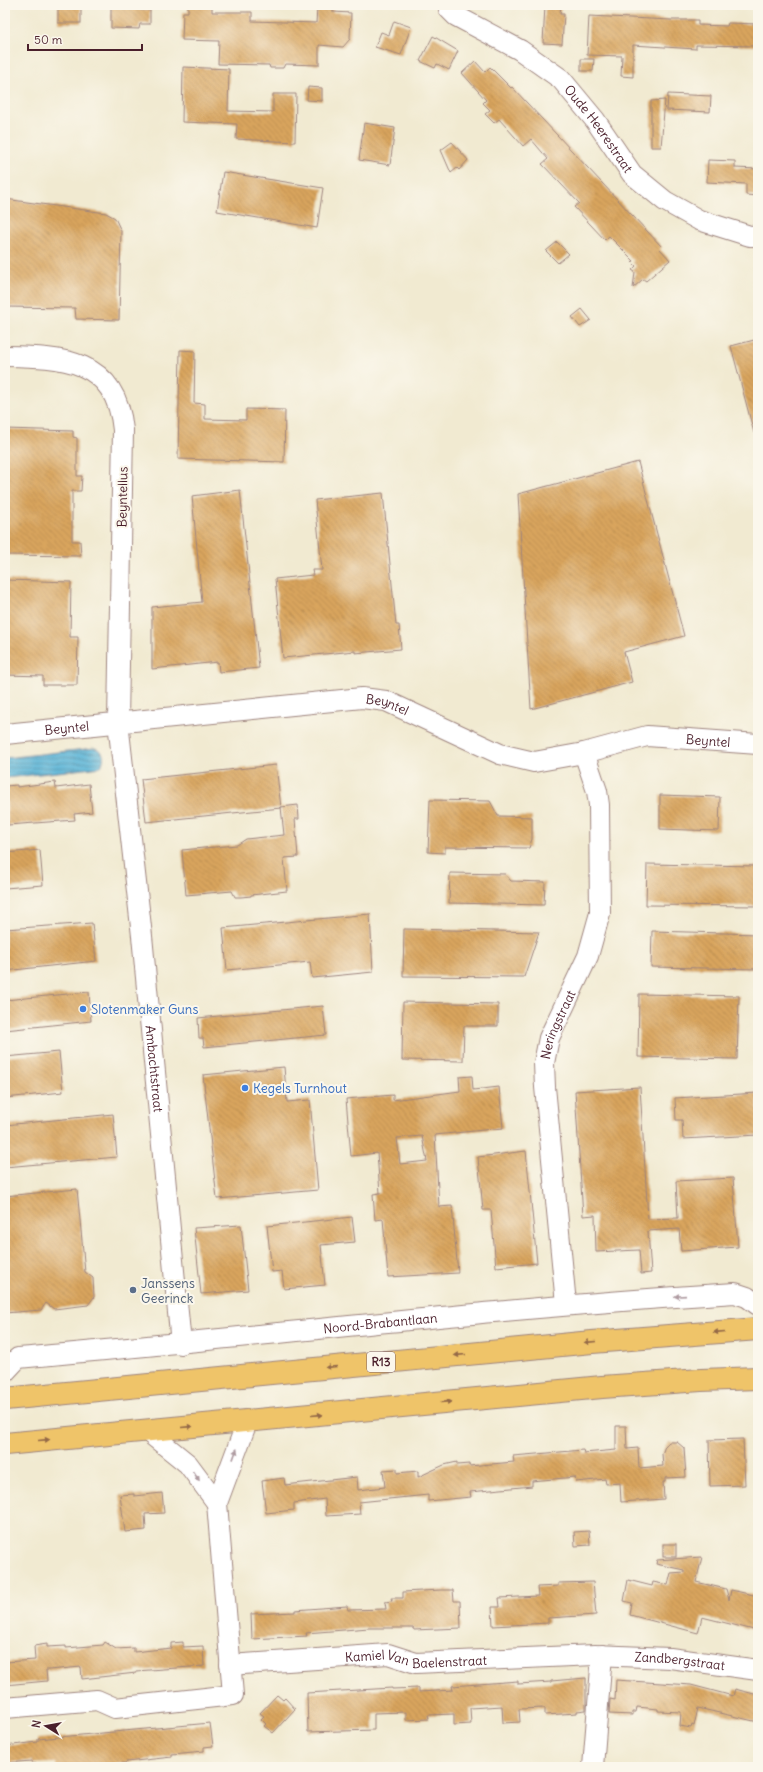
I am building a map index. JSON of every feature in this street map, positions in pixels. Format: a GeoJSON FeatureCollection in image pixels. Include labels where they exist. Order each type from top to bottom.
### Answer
{"type":"FeatureCollection","features":[{"type":"Feature","properties":{"kind":"main road","name":"R13"},"geometry":{"type":"LineString","coordinates":[[5,1398],[592,1342],[758,1329]]}},
{"type":"Feature","properties":{"kind":"main road"},"geometry":{"type":"LineString","coordinates":[[5,1444],[618,1386],[701,1380],[758,1378]]}},
{"type":"Feature","properties":{"kind":"street","name":"Oude Heerestraat"},"geometry":{"type":"LineString","coordinates":[[449,5],[449,9],[456,16],[520,50],[561,79],[595,120],[632,174],[665,201],[699,220],[750,236],[758,236]]}},
{"type":"Feature","properties":{"kind":"street","name":"Beyntellus"},"geometry":{"type":"LineString","coordinates":[[5,356],[44,356],[65,359],[83,365],[97,374],[112,393],[122,415],[118,722]]}},
{"type":"Feature","properties":{"kind":"street","name":"Beyntel"},"geometry":{"type":"LineString","coordinates":[[5,734],[362,698],[386,701],[500,754],[534,762],[584,753],[647,736],[758,744]]}},
{"type":"Feature","properties":{"kind":"street","name":"Ambachtstraat"},"geometry":{"type":"LineString","coordinates":[[118,722],[142,936],[180,1344]]}},
{"type":"Feature","properties":{"kind":"street","name":"Neringstraat"},"geometry":{"type":"LineString","coordinates":[[566,1304],[544,1063],[549,1038],[588,956],[600,913],[600,805],[597,791],[584,753]]}},
{"type":"Feature","properties":{"kind":"street","name":"Noord-Brabantlaan"},"geometry":{"type":"LineString","coordinates":[[5,1372],[18,1358],[180,1344],[566,1304],[735,1293],[758,1305]]}},
{"type":"Feature","properties":{"kind":"street"},"geometry":{"type":"LineString","coordinates":[[5,1708],[97,1700],[115,1708],[226,1697],[233,1695],[217,1503],[247,1422]]}},
{"type":"Feature","properties":{"kind":"street"},"geometry":{"type":"LineString","coordinates":[[147,1431],[188,1464],[217,1503]]}},
{"type":"Feature","properties":{"kind":"street","name":"Kamiel Van Baelenstraat"},"geometry":{"type":"LineString","coordinates":[[230,1665],[388,1654],[416,1663],[602,1655]]}},
{"type":"Feature","properties":{"kind":"street"},"geometry":{"type":"LineString","coordinates":[[593,1767],[602,1655]]}},
{"type":"Feature","properties":{"kind":"street","name":"Zandbergstraat"},"geometry":{"type":"LineString","coordinates":[[602,1655],[670,1658],[758,1670]]}},
{"type":"Feature","properties":{"kind":"water"},"geometry":{"type":"Polygon","coordinates":[[[95,748],[101,751],[103,755],[101,767],[5,778],[5,758],[95,748]]]}},
{"type":"Feature","properties":{"kind":"building"},"geometry":{"type":"Polygon","coordinates":[[[58,5],[81,5],[81,23],[58,23],[58,5]]]}},
{"type":"Feature","properties":{"kind":"building"},"geometry":{"type":"Polygon","coordinates":[[[188,5],[212,6],[212,12],[252,12],[252,21],[316,23],[317,7],[333,8],[333,12],[351,13],[350,39],[343,47],[319,45],[319,65],[285,64],[283,68],[270,68],[269,65],[218,64],[219,41],[182,40],[183,12],[188,12],[188,5]]]}},
{"type":"Feature","properties":{"kind":"building"},"geometry":{"type":"Polygon","coordinates":[[[545,5],[561,5],[560,14],[564,14],[562,44],[543,43],[545,5]]]}},
{"type":"Feature","properties":{"kind":"building"},"geometry":{"type":"Polygon","coordinates":[[[111,7],[140,8],[140,10],[150,10],[150,24],[140,24],[139,29],[111,28],[111,7]]]}},
{"type":"Feature","properties":{"kind":"building"},"geometry":{"type":"Polygon","coordinates":[[[589,16],[698,20],[698,25],[727,26],[728,23],[758,24],[758,46],[696,45],[696,49],[633,45],[633,77],[621,76],[622,56],[587,55],[589,16]]]}},
{"type":"Feature","properties":{"kind":"building"},"geometry":{"type":"Polygon","coordinates":[[[394,21],[411,27],[401,55],[375,47],[381,32],[389,35],[394,21]]]}},
{"type":"Feature","properties":{"kind":"building"},"geometry":{"type":"Polygon","coordinates":[[[433,36],[458,51],[449,70],[437,64],[435,68],[420,61],[433,36]]]}},
{"type":"Feature","properties":{"kind":"building"},"geometry":{"type":"Polygon","coordinates":[[[581,59],[594,59],[593,71],[581,71],[581,59]]]}},
{"type":"Feature","properties":{"kind":"building"},"geometry":{"type":"Polygon","coordinates":[[[475,61],[485,72],[490,67],[511,88],[512,87],[662,247],[660,249],[670,260],[646,281],[643,279],[633,288],[635,272],[632,270],[636,266],[632,262],[634,261],[609,236],[605,240],[574,207],[579,203],[542,164],[548,159],[531,139],[523,146],[499,119],[494,123],[485,114],[490,110],[483,103],[486,100],[462,73],[475,61]]]}},
{"type":"Feature","properties":{"kind":"building"},"geometry":{"type":"Polygon","coordinates":[[[183,67],[229,69],[228,111],[273,112],[273,94],[296,94],[295,142],[236,139],[237,124],[182,122],[183,67]]]}},
{"type":"Feature","properties":{"kind":"building"},"geometry":{"type":"Polygon","coordinates":[[[308,87],[322,88],[322,101],[307,100],[308,87]]]}},
{"type":"Feature","properties":{"kind":"building"},"geometry":{"type":"Polygon","coordinates":[[[668,94],[711,96],[710,112],[667,110],[668,94]]]}},
{"type":"Feature","properties":{"kind":"building"},"geometry":{"type":"Polygon","coordinates":[[[665,100],[661,147],[651,147],[651,101],[665,100]]]}},
{"type":"Feature","properties":{"kind":"building"},"geometry":{"type":"Polygon","coordinates":[[[364,123],[395,128],[390,165],[359,160],[364,123]]]}},
{"type":"Feature","properties":{"kind":"building"},"geometry":{"type":"Polygon","coordinates":[[[452,142],[468,160],[459,170],[457,168],[451,173],[441,150],[452,142]]]}},
{"type":"Feature","properties":{"kind":"building"},"geometry":{"type":"Polygon","coordinates":[[[708,160],[735,161],[735,168],[758,169],[758,196],[746,195],[746,184],[707,182],[708,160]]]}},
{"type":"Feature","properties":{"kind":"building"},"geometry":{"type":"Polygon","coordinates":[[[223,172],[323,188],[317,228],[217,211],[223,172]]]}},
{"type":"Feature","properties":{"kind":"building"},"geometry":{"type":"Polygon","coordinates":[[[5,199],[106,213],[115,218],[121,231],[119,320],[76,319],[75,308],[5,307],[5,199]]]}},
{"type":"Feature","properties":{"kind":"building"},"geometry":{"type":"Polygon","coordinates":[[[557,242],[569,254],[558,263],[546,251],[557,242]]]}},
{"type":"Feature","properties":{"kind":"building"},"geometry":{"type":"Polygon","coordinates":[[[582,309],[591,320],[580,327],[572,317],[582,309]]]}},
{"type":"Feature","properties":{"kind":"building"},"geometry":{"type":"Polygon","coordinates":[[[758,339],[758,432],[754,433],[731,346],[758,339]]]}},
{"type":"Feature","properties":{"kind":"building"},"geometry":{"type":"Polygon","coordinates":[[[180,350],[195,351],[194,403],[205,404],[205,419],[246,420],[246,409],[285,410],[284,462],[178,459],[180,350]]]}},
{"type":"Feature","properties":{"kind":"building"},"geometry":{"type":"Polygon","coordinates":[[[5,429],[73,431],[73,437],[77,438],[77,476],[82,476],[81,491],[72,491],[72,541],[80,541],[81,556],[5,555],[5,429]]]}},
{"type":"Feature","properties":{"kind":"building"},"geometry":{"type":"Polygon","coordinates":[[[638,462],[684,636],[624,652],[632,682],[531,709],[518,494],[638,462]]]}},
{"type":"Feature","properties":{"kind":"building"},"geometry":{"type":"Polygon","coordinates":[[[240,490],[259,668],[219,672],[218,662],[152,669],[152,607],[202,602],[192,496],[240,490]]]}},
{"type":"Feature","properties":{"kind":"building"},"geometry":{"type":"Polygon","coordinates":[[[383,493],[396,625],[399,625],[401,649],[355,653],[355,651],[283,658],[275,579],[313,575],[312,570],[322,570],[315,500],[383,493]]]}},
{"type":"Feature","properties":{"kind":"building"},"geometry":{"type":"Polygon","coordinates":[[[5,580],[71,582],[70,637],[78,637],[77,685],[43,685],[43,676],[5,675],[5,580]]]}},
{"type":"Feature","properties":{"kind":"building"},"geometry":{"type":"Polygon","coordinates":[[[276,765],[281,808],[146,822],[141,779],[276,765]]]}},
{"type":"Feature","properties":{"kind":"building"},"geometry":{"type":"Polygon","coordinates":[[[55,782],[56,788],[89,784],[92,812],[74,814],[75,820],[8,825],[5,786],[17,785],[17,787],[55,782]]]}},
{"type":"Feature","properties":{"kind":"building"},"geometry":{"type":"Polygon","coordinates":[[[660,795],[720,797],[719,831],[660,829],[660,795]]]}},
{"type":"Feature","properties":{"kind":"building"},"geometry":{"type":"Polygon","coordinates":[[[430,800],[490,801],[498,816],[532,817],[532,839],[529,848],[445,847],[445,853],[428,852],[430,800]]]}},
{"type":"Feature","properties":{"kind":"building"},"geometry":{"type":"Polygon","coordinates":[[[298,805],[299,819],[295,819],[298,857],[284,858],[287,891],[241,897],[235,897],[232,891],[186,895],[182,850],[237,845],[246,839],[284,835],[281,807],[298,805]]]}},
{"type":"Feature","properties":{"kind":"building"},"geometry":{"type":"Polygon","coordinates":[[[40,850],[43,885],[5,888],[5,853],[40,850]]]}},
{"type":"Feature","properties":{"kind":"building"},"geometry":{"type":"Polygon","coordinates":[[[647,864],[758,866],[758,906],[646,905],[647,864]]]}},
{"type":"Feature","properties":{"kind":"building"},"geometry":{"type":"Polygon","coordinates":[[[450,873],[505,874],[511,881],[545,882],[544,905],[449,903],[450,873]]]}},
{"type":"Feature","properties":{"kind":"building"},"geometry":{"type":"Polygon","coordinates":[[[370,914],[373,972],[312,978],[310,962],[227,970],[223,928],[370,914]]]}},
{"type":"Feature","properties":{"kind":"building"},"geometry":{"type":"Polygon","coordinates":[[[92,923],[96,961],[5,971],[5,929],[92,923]]]}},
{"type":"Feature","properties":{"kind":"building"},"geometry":{"type":"Polygon","coordinates":[[[404,929],[539,932],[524,977],[403,976],[404,929]]]}},
{"type":"Feature","properties":{"kind":"building"},"geometry":{"type":"Polygon","coordinates":[[[652,931],[758,934],[758,969],[651,967],[652,931]]]}},
{"type":"Feature","properties":{"kind":"building"},"geometry":{"type":"Polygon","coordinates":[[[89,992],[91,1021],[5,1030],[5,1000],[89,992]]]}},
{"type":"Feature","properties":{"kind":"building"},"geometry":{"type":"Polygon","coordinates":[[[639,994],[739,996],[737,1059],[638,1057],[639,994]]]}},
{"type":"Feature","properties":{"kind":"building"},"geometry":{"type":"Polygon","coordinates":[[[403,1002],[498,1004],[498,1026],[464,1026],[463,1061],[402,1060],[403,1002]]]}},
{"type":"Feature","properties":{"kind":"building"},"geometry":{"type":"Polygon","coordinates":[[[323,1006],[326,1035],[204,1047],[203,1038],[199,1038],[198,1018],[323,1006]]]}},
{"type":"Feature","properties":{"kind":"building"},"geometry":{"type":"Polygon","coordinates":[[[59,1052],[63,1092],[5,1098],[5,1057],[59,1052]]]}},
{"type":"Feature","properties":{"kind":"building"},"geometry":{"type":"Polygon","coordinates":[[[284,1067],[287,1102],[310,1100],[318,1190],[217,1199],[203,1075],[284,1067]]]}},
{"type":"Feature","properties":{"kind":"building"},"geometry":{"type":"Polygon","coordinates":[[[472,1076],[473,1090],[499,1087],[503,1128],[435,1135],[439,1207],[452,1206],[458,1273],[388,1277],[383,1219],[375,1220],[373,1194],[380,1193],[377,1153],[351,1156],[346,1099],[393,1095],[393,1100],[460,1091],[459,1077],[472,1076]],[[422,1136],[397,1138],[400,1164],[427,1161],[422,1136]]]}},
{"type":"Feature","properties":{"kind":"building"},"geometry":{"type":"Polygon","coordinates":[[[640,1087],[648,1219],[678,1218],[676,1181],[733,1178],[738,1247],[681,1251],[679,1229],[648,1231],[651,1273],[641,1274],[639,1250],[596,1252],[595,1215],[583,1216],[575,1091],[640,1087]]]}},
{"type":"Feature","properties":{"kind":"building"},"geometry":{"type":"Polygon","coordinates":[[[758,1093],[758,1135],[683,1139],[682,1120],[676,1120],[675,1098],[758,1093]]]}},
{"type":"Feature","properties":{"kind":"building"},"geometry":{"type":"Polygon","coordinates":[[[113,1114],[117,1157],[5,1167],[5,1125],[113,1114]]]}},
{"type":"Feature","properties":{"kind":"building"},"geometry":{"type":"Polygon","coordinates":[[[526,1151],[537,1263],[496,1267],[491,1210],[483,1210],[478,1157],[526,1151]]]}},
{"type":"Feature","properties":{"kind":"building"},"geometry":{"type":"Polygon","coordinates":[[[77,1189],[85,1272],[93,1278],[94,1297],[88,1305],[54,1309],[46,1303],[41,1310],[5,1313],[5,1196],[77,1189]]]}},
{"type":"Feature","properties":{"kind":"building"},"geometry":{"type":"Polygon","coordinates":[[[352,1217],[355,1242],[321,1245],[325,1285],[284,1289],[282,1271],[272,1272],[267,1226],[352,1217]]]}},
{"type":"Feature","properties":{"kind":"building"},"geometry":{"type":"Polygon","coordinates":[[[241,1225],[248,1290],[201,1294],[194,1228],[241,1225]]]}},
{"type":"Feature","properties":{"kind":"building"},"geometry":{"type":"Polygon","coordinates":[[[616,1426],[626,1426],[627,1449],[638,1448],[639,1468],[663,1466],[662,1454],[665,1446],[669,1442],[677,1442],[684,1448],[686,1477],[665,1478],[665,1482],[663,1482],[664,1499],[621,1502],[620,1483],[606,1484],[605,1479],[576,1482],[575,1477],[532,1481],[532,1486],[470,1492],[471,1497],[428,1501],[428,1495],[359,1502],[360,1514],[326,1516],[325,1499],[294,1503],[294,1510],[266,1513],[262,1481],[284,1478],[285,1485],[357,1477],[358,1490],[385,1487],[383,1470],[397,1469],[397,1473],[418,1471],[418,1477],[444,1465],[457,1462],[457,1465],[469,1464],[469,1466],[514,1462],[513,1456],[583,1450],[584,1453],[616,1450],[616,1426]]]}},
{"type":"Feature","properties":{"kind":"building"},"geometry":{"type":"Polygon","coordinates":[[[743,1439],[745,1485],[710,1486],[709,1440],[743,1439]]]}},
{"type":"Feature","properties":{"kind":"building"},"geometry":{"type":"Polygon","coordinates":[[[162,1493],[164,1513],[145,1514],[146,1530],[125,1532],[120,1495],[134,1494],[134,1496],[162,1493]]]}},
{"type":"Feature","properties":{"kind":"building"},"geometry":{"type":"Polygon","coordinates":[[[589,1531],[590,1545],[575,1546],[574,1532],[589,1531]]]}},
{"type":"Feature","properties":{"kind":"building"},"geometry":{"type":"Polygon","coordinates":[[[663,1544],[676,1544],[676,1557],[663,1557],[663,1544]]]}},
{"type":"Feature","properties":{"kind":"building"},"geometry":{"type":"Polygon","coordinates":[[[702,1557],[696,1582],[726,1589],[729,1600],[731,1590],[758,1596],[758,1631],[702,1617],[698,1633],[630,1615],[632,1603],[624,1601],[628,1580],[652,1586],[653,1582],[668,1585],[671,1573],[684,1572],[684,1570],[656,1564],[657,1560],[702,1557]]]}},
{"type":"Feature","properties":{"kind":"building"},"geometry":{"type":"Polygon","coordinates":[[[593,1582],[596,1615],[548,1618],[548,1623],[493,1626],[492,1607],[500,1607],[499,1598],[538,1596],[537,1587],[558,1586],[558,1583],[593,1582]]]}},
{"type":"Feature","properties":{"kind":"building"},"geometry":{"type":"Polygon","coordinates":[[[453,1590],[454,1601],[460,1601],[461,1628],[414,1630],[413,1628],[369,1628],[306,1633],[307,1636],[252,1639],[251,1614],[295,1612],[295,1610],[347,1606],[348,1610],[386,1609],[385,1602],[392,1601],[391,1598],[403,1598],[403,1592],[453,1590]]]}},
{"type":"Feature","properties":{"kind":"building"},"geometry":{"type":"Polygon","coordinates":[[[105,1642],[116,1649],[134,1648],[134,1652],[171,1648],[171,1643],[183,1642],[183,1647],[203,1646],[204,1666],[136,1671],[136,1673],[82,1679],[81,1667],[46,1670],[47,1681],[5,1685],[5,1662],[35,1660],[34,1646],[47,1644],[47,1647],[66,1646],[66,1648],[103,1645],[105,1642]]]}},
{"type":"Feature","properties":{"kind":"building"},"geometry":{"type":"Polygon","coordinates":[[[586,1678],[586,1710],[577,1711],[577,1713],[545,1715],[545,1708],[519,1709],[520,1722],[503,1723],[502,1706],[470,1708],[471,1724],[454,1725],[454,1714],[428,1715],[429,1719],[406,1720],[406,1712],[374,1713],[374,1730],[308,1732],[307,1693],[392,1688],[419,1688],[419,1692],[453,1690],[452,1686],[518,1681],[518,1684],[586,1678]]]}},
{"type":"Feature","properties":{"kind":"building"},"geometry":{"type":"Polygon","coordinates":[[[616,1680],[691,1685],[733,1696],[735,1689],[758,1695],[758,1722],[698,1708],[694,1726],[692,1725],[691,1728],[680,1726],[681,1712],[658,1711],[658,1709],[637,1707],[636,1712],[633,1712],[633,1715],[609,1714],[610,1699],[615,1700],[616,1680]]]}},
{"type":"Feature","properties":{"kind":"building"},"geometry":{"type":"Polygon","coordinates":[[[277,1695],[283,1700],[285,1698],[295,1709],[273,1733],[264,1726],[266,1724],[261,1719],[264,1716],[260,1713],[277,1695]]]}},
{"type":"Feature","properties":{"kind":"building"},"geometry":{"type":"Polygon","coordinates":[[[210,1723],[213,1746],[204,1747],[204,1751],[172,1754],[172,1757],[105,1765],[105,1767],[56,1767],[56,1763],[32,1764],[32,1761],[5,1763],[5,1746],[38,1742],[38,1739],[210,1723]]]}},
{"type":"Feature","properties":{"kind":"place","name":"Slotenmaker Guns"},"geometry":{"type":"Point","coordinates":[83,1009]}},
{"type":"Feature","properties":{"kind":"place","name":"Kegels Turnhout"},"geometry":{"type":"Point","coordinates":[245,1088]}},
{"type":"Feature","properties":{"kind":"place","name":"Janssens Geerinck"},"geometry":{"type":"Point","coordinates":[133,1290]}}]}
